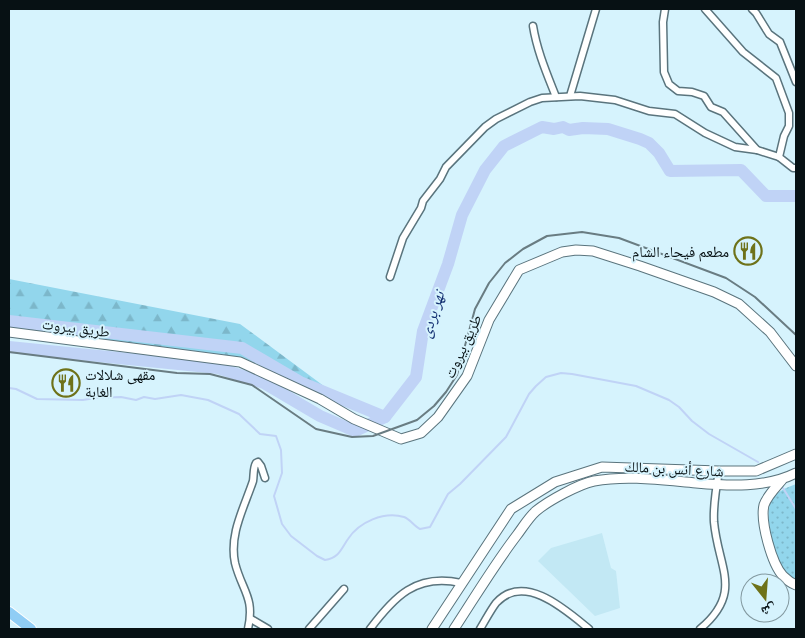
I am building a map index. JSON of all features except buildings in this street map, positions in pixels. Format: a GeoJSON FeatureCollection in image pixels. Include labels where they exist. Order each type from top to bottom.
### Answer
{"type":"FeatureCollection","features":[{"type":"Feature","properties":{"kind":"main road","name":"طريق بيروت"},"geometry":{"type":"LineString","coordinates":[[9,332],[240,362],[320,399],[374,428],[401,439],[421,433],[438,417],[467,376],[489,320],[519,270],[562,252],[576,250],[593,251],[640,266],[714,292],[738,304],[770,332],[796,366]]}},
{"type":"Feature","properties":{"kind":"main road","name":"شارع أنس بن مالك"},"geometry":{"type":"LineString","coordinates":[[432,629],[511,509],[555,482],[602,466],[719,472],[756,471],[796,454]]}},
{"type":"Feature","properties":{"kind":"main road"},"geometry":{"type":"LineString","coordinates":[[796,473],[782,480],[764,504],[764,522],[774,560],[782,576],[796,585]]}},
{"type":"Feature","properties":{"kind":"main road","name":"شارع أنس بن مالك"},"geometry":{"type":"LineString","coordinates":[[454,629],[502,555],[536,511],[563,494],[591,482],[615,478],[640,478],[716,485],[752,485],[782,480]]}},
{"type":"Feature","properties":{"kind":"main road"},"geometry":{"type":"LineString","coordinates":[[9,612],[31,629]]}},
{"type":"Feature","properties":{"kind":"street"},"geometry":{"type":"LineString","coordinates":[[570,96],[596,9]]}},
{"type":"Feature","properties":{"kind":"street"},"geometry":{"type":"LineString","coordinates":[[664,9],[664,72],[669,84],[678,91],[692,92],[704,96],[711,107],[723,112],[757,150]]}},
{"type":"Feature","properties":{"kind":"street"},"geometry":{"type":"LineString","coordinates":[[705,9],[743,52],[776,78],[789,113],[789,126],[784,136],[779,157]]}},
{"type":"Feature","properties":{"kind":"street"},"geometry":{"type":"LineString","coordinates":[[752,9],[756,12],[768,34],[780,42],[796,82]]}},
{"type":"Feature","properties":{"kind":"street"},"geometry":{"type":"LineString","coordinates":[[533,26],[546,71],[556,97]]}},
{"type":"Feature","properties":{"kind":"street"},"geometry":{"type":"LineString","coordinates":[[390,277],[403,238],[421,208],[423,201],[452,161],[476,136],[496,119],[542,98],[580,96],[615,100],[653,112],[675,114],[705,133],[735,147],[757,150],[779,157],[793,168],[796,168]]}},
{"type":"Feature","properties":{"kind":"street"},"geometry":{"type":"LineString","coordinates":[[248,629],[251,619],[249,597],[236,564],[235,541],[241,512],[252,484],[256,463],[258,462],[262,466],[264,478]]}},
{"type":"Feature","properties":{"kind":"street"},"geometry":{"type":"LineString","coordinates":[[700,629],[718,611],[725,597],[724,569],[714,522],[716,485],[719,472]]}},
{"type":"Feature","properties":{"kind":"street"},"geometry":{"type":"LineString","coordinates":[[370,629],[391,602],[404,592],[414,587],[443,580],[461,583]]}},
{"type":"Feature","properties":{"kind":"street"},"geometry":{"type":"LineString","coordinates":[[309,629],[344,589]]}},
{"type":"Feature","properties":{"kind":"street"},"geometry":{"type":"LineString","coordinates":[[480,629],[496,603],[509,594],[526,591],[544,596],[589,629]]}},
{"type":"Feature","properties":{"kind":"street"},"geometry":{"type":"LineString","coordinates":[[251,619],[268,629]]}},
{"type":"Feature","properties":{"kind":"shaded area"},"geometry":{"type":"Polygon","coordinates":[[[602,533],[611,568],[616,571],[620,608],[595,616],[538,561],[551,548],[602,533]]]}},
{"type":"Feature","properties":{"kind":"green space"},"geometry":{"type":"Polygon","coordinates":[[[9,279],[240,324],[340,398],[286,374],[241,357],[9,327],[9,279]]]}},
{"type":"Feature","properties":{"kind":"green space"},"geometry":{"type":"Polygon","coordinates":[[[796,484],[796,580],[790,576],[790,573],[786,573],[779,561],[769,525],[771,502],[782,490],[796,484]]]}},
{"type":"Feature","properties":{"kind":"waterway","name":"نهر بردى"},"geometry":{"type":"LineString","coordinates":[[9,321],[242,348],[300,382],[385,417],[416,377],[423,331],[448,264],[462,215],[485,170],[504,146],[542,127],[554,129],[563,127],[569,130],[583,128],[608,129],[649,143],[659,153],[670,171],[741,170],[766,196],[796,196]]}},
{"type":"Feature","properties":{"kind":"waterway"},"geometry":{"type":"LineString","coordinates":[[9,347],[218,368],[264,383],[320,416],[355,431],[385,417]]}},
{"type":"Feature","properties":{"kind":"waterway"},"geometry":{"type":"LineString","coordinates":[[9,388],[16,389],[37,399],[83,400],[121,397],[136,400],[144,397],[155,399],[181,395],[208,400],[239,414],[260,434],[276,436],[281,450],[282,473],[274,496],[282,524],[291,536],[325,560],[337,555],[353,533],[373,519],[388,516],[404,517],[420,529],[430,527],[448,494],[506,437],[529,394],[546,377],[561,373],[636,386],[669,400],[709,434],[758,462]]}},
{"type":"Feature","properties":{"kind":"waterway"},"geometry":{"type":"LineString","coordinates":[[783,488],[796,509]]}},
{"type":"Feature","properties":{"kind":"railway"},"geometry":{"type":"LineString","coordinates":[[9,352],[177,373],[210,374],[252,385],[316,429],[352,437],[373,436],[417,420],[434,406],[446,392],[457,375],[475,309],[489,283],[505,263],[523,249],[547,236],[582,232],[619,238],[726,278],[755,297],[796,335]]}},
{"type":"Feature","properties":{"kind":"place","name":"مطعم فيحاء الشام"},"geometry":{"type":"Point","coordinates":[748,251]}},
{"type":"Feature","properties":{"kind":"place","name":"مقهى شلالات الغابة"},"geometry":{"type":"Point","coordinates":[66,383]}}]}
